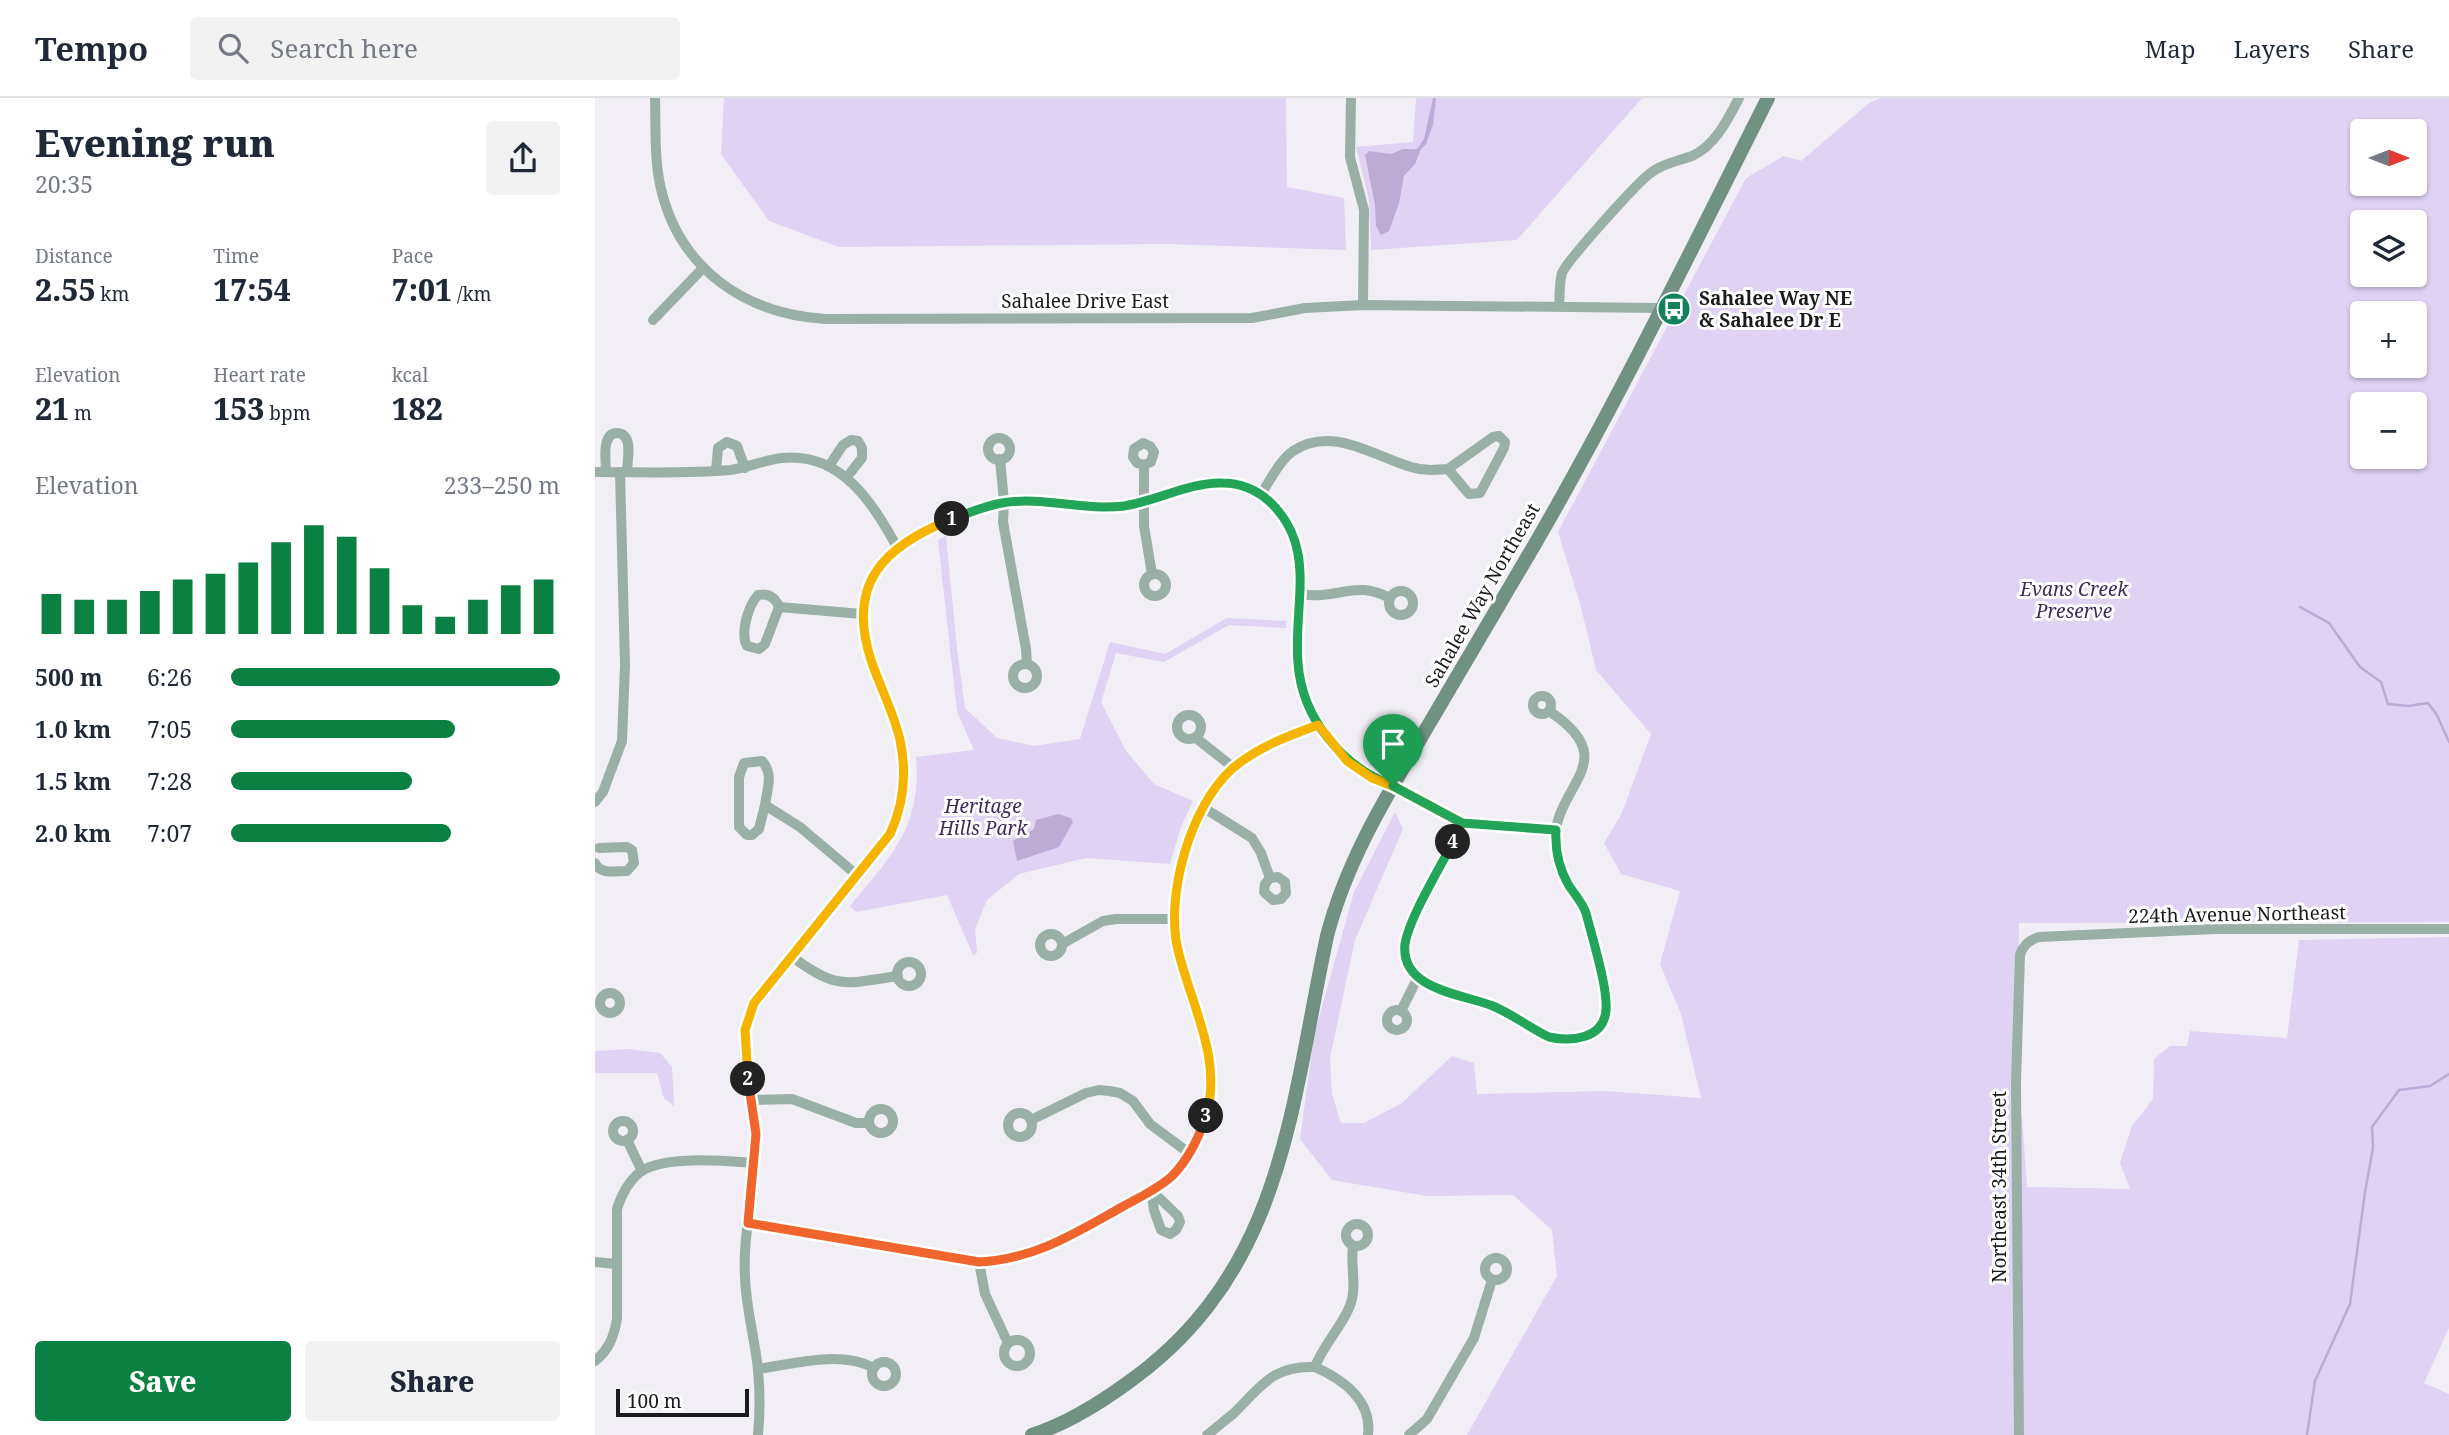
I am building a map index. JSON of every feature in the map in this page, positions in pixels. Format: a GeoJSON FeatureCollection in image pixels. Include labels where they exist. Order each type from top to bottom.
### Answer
{"type":"FeatureCollection","features":[{"type":"Feature","properties":{"kind":"main road","name":"Sahalee Way Northeast"},"geometry":{"type":"LineString","coordinates":[[1032,1435],[1066,1421],[1104,1399],[1133,1379],[1183,1337],[1226,1282],[1257,1226],[1287,1137],[1335,907],[1352,862],[1393,786],[1536,543],[1604,421],[1768,98]]}},
{"type":"Feature","properties":{"kind":"street","name":"Sahalee Drive East"},"geometry":{"type":"LineString","coordinates":[[655,98],[657,165],[661,189],[679,235],[702,268],[738,295],[782,313],[825,319],[1252,318],[1316,307],[1363,305],[1662,308]]}},
{"type":"Feature","properties":{"kind":"street"},"geometry":{"type":"LineString","coordinates":[[1351,98],[1350,158],[1364,211],[1363,305]]}},
{"type":"Feature","properties":{"kind":"street"},"geometry":{"type":"LineString","coordinates":[[1559,306],[1562,273],[1573,257],[1648,174],[1666,164],[1692,156],[1708,144],[1739,98]]}},
{"type":"Feature","properties":{"kind":"street"},"geometry":{"type":"LineString","coordinates":[[653,320],[702,268]]}},
{"type":"Feature","properties":{"kind":"street"},"geometry":{"type":"LineString","coordinates":[[595,802],[603,792],[622,741],[625,665],[624,472],[627,442],[624,436],[612,434],[607,440],[600,472],[624,472],[716,471],[796,457],[829,466],[847,477],[863,493],[880,516],[897,547]]}},
{"type":"Feature","properties":{"kind":"street"},"geometry":{"type":"LineString","coordinates":[[1261,494],[1286,458],[1304,446],[1317,443],[1348,443],[1411,468],[1425,470],[1448,469],[1493,437],[1499,436],[1505,442],[1480,493],[1469,494],[1448,469]]}},
{"type":"Feature","properties":{"kind":"street"},"geometry":{"type":"LineString","coordinates":[[829,466],[843,445],[851,440],[858,441],[862,448],[862,458],[847,477]]}},
{"type":"Feature","properties":{"kind":"street"},"geometry":{"type":"LineString","coordinates":[[716,471],[718,448],[727,442],[737,446],[745,468]]}},
{"type":"Feature","properties":{"kind":"street"},"geometry":{"type":"LineString","coordinates":[[1000,459],[1003,522],[1027,664]]}},
{"type":"Feature","properties":{"kind":"street"},"geometry":{"type":"LineString","coordinates":[[1144,465],[1146,547],[1152,574]]}},
{"type":"Feature","properties":{"kind":"street"},"geometry":{"type":"LineString","coordinates":[[758,1435],[758,1369],[745,1280],[756,1134],[745,1048],[747,1018],[760,993],[859,876],[890,834],[898,818],[904,784],[900,738],[866,645],[862,614],[872,578],[882,562],[897,547],[933,527],[1004,502],[1108,507],[1145,502],[1205,484],[1221,483],[1235,484],[1261,494],[1289,523],[1296,538],[1299,551],[1298,664],[1302,684],[1318,725],[1347,761],[1372,778],[1393,786],[1462,823],[1556,830]]}},
{"type":"Feature","properties":{"kind":"street"},"geometry":{"type":"LineString","coordinates":[[1299,594],[1322,595],[1360,588],[1379,592],[1390,598]]}},
{"type":"Feature","properties":{"kind":"street"},"geometry":{"type":"LineString","coordinates":[[758,595],[773,597],[779,607],[765,644],[759,649],[747,646],[744,635],[754,600],[758,595]]}},
{"type":"Feature","properties":{"kind":"street"},"geometry":{"type":"LineString","coordinates":[[779,607],[862,614]]}},
{"type":"Feature","properties":{"kind":"street"},"geometry":{"type":"LineString","coordinates":[[1462,823],[1410,927],[1405,953],[1417,977],[1429,985],[1493,1006],[1549,1037],[1584,1037],[1593,1033],[1606,1013],[1603,984],[1586,913],[1582,902],[1569,885],[1557,855],[1556,830],[1562,811],[1582,773],[1584,751],[1575,731],[1549,711]]}},
{"type":"Feature","properties":{"kind":"street"},"geometry":{"type":"LineString","coordinates":[[748,1223],[979,1262],[999,1261],[1042,1250],[1151,1190],[1171,1176],[1189,1153],[1200,1132],[1208,1109],[1212,1084],[1211,1064],[1178,949],[1174,919],[1177,883],[1189,844],[1210,795],[1234,768],[1274,742],[1318,725]]}},
{"type":"Feature","properties":{"kind":"street"},"geometry":{"type":"LineString","coordinates":[[1196,738],[1234,768]]}},
{"type":"Feature","properties":{"kind":"street"},"geometry":{"type":"LineString","coordinates":[[749,761],[762,761],[768,767],[765,805],[759,829],[752,835],[747,835],[739,827],[739,776],[744,764],[749,761]]}},
{"type":"Feature","properties":{"kind":"street"},"geometry":{"type":"LineString","coordinates":[[765,805],[800,827],[859,876]]}},
{"type":"Feature","properties":{"kind":"street"},"geometry":{"type":"LineString","coordinates":[[1204,808],[1252,838],[1270,878]]}},
{"type":"Feature","properties":{"kind":"street"},"geometry":{"type":"LineString","coordinates":[[595,863],[602,872],[627,871],[634,863],[632,850],[627,847],[597,849]]}},
{"type":"Feature","properties":{"kind":"street"},"geometry":{"type":"LineString","coordinates":[[1062,944],[1103,921],[1174,919]]}},
{"type":"Feature","properties":{"kind":"street","name":"224th Avenue Northeast"},"geometry":{"type":"LineString","coordinates":[[2028,942],[2039,937],[2215,929],[2449,929]]}},
{"type":"Feature","properties":{"kind":"street","name":"Northeast 34th Street"},"geometry":{"type":"LineString","coordinates":[[2019,1435],[2016,1082],[2020,955],[2022,947],[2028,942]]}},
{"type":"Feature","properties":{"kind":"street"},"geometry":{"type":"LineString","coordinates":[[791,956],[817,975],[836,982],[898,976]]}},
{"type":"Feature","properties":{"kind":"street"},"geometry":{"type":"LineString","coordinates":[[1401,1011],[1417,977]]}},
{"type":"Feature","properties":{"kind":"street"},"geometry":{"type":"LineString","coordinates":[[1031,1120],[1099,1090],[1120,1093],[1133,1101],[1150,1124],[1189,1153]]}},
{"type":"Feature","properties":{"kind":"street"},"geometry":{"type":"LineString","coordinates":[[751,1100],[792,1099],[856,1123],[869,1123]]}},
{"type":"Feature","properties":{"kind":"street"},"geometry":{"type":"LineString","coordinates":[[627,1140],[642,1171]]}},
{"type":"Feature","properties":{"kind":"street"},"geometry":{"type":"LineString","coordinates":[[595,1361],[609,1346],[617,1319],[617,1209],[626,1189],[642,1171],[654,1166],[683,1161],[754,1163]]}},
{"type":"Feature","properties":{"kind":"street"},"geometry":{"type":"LineString","coordinates":[[1315,1367],[1325,1345],[1349,1308],[1353,1284],[1353,1246]]}},
{"type":"Feature","properties":{"kind":"street"},"geometry":{"type":"LineString","coordinates":[[595,1262],[616,1264]]}},
{"type":"Feature","properties":{"kind":"street"},"geometry":{"type":"LineString","coordinates":[[979,1262],[985,1294],[1008,1343]]}},
{"type":"Feature","properties":{"kind":"street"},"geometry":{"type":"LineString","coordinates":[[1409,1435],[1427,1419],[1473,1338],[1492,1280]]}},
{"type":"Feature","properties":{"kind":"street"},"geometry":{"type":"LineString","coordinates":[[758,1369],[840,1360],[874,1367]]}},
{"type":"Feature","properties":{"kind":"street"},"geometry":{"type":"LineString","coordinates":[[1207,1435],[1260,1385],[1277,1373],[1289,1368],[1315,1367],[1337,1378],[1361,1399],[1368,1418],[1368,1435]]}},
{"type":"Feature","properties":{"kind":"green space"},"geometry":{"type":"Polygon","coordinates":[[[724,98],[1286,98],[1287,187],[1344,198],[1346,250],[1166,244],[839,247],[769,221],[721,154],[724,98]]]}},
{"type":"Feature","properties":{"kind":"green space"},"geometry":{"type":"Polygon","coordinates":[[[1416,98],[1642,98],[1517,240],[1371,250],[1369,200],[1356,147],[1413,142],[1416,98]]]}},
{"type":"Feature","properties":{"kind":"green space","name":"Evans Creek Preserve"},"geometry":{"type":"Polygon","coordinates":[[[1880,98],[2449,98],[2449,922],[2019,923],[2018,1117],[2022,1117],[2027,1187],[2130,1189],[2120,1163],[2132,1126],[2153,1099],[2154,1059],[2170,1046],[2187,1046],[2190,1031],[2287,1038],[2299,940],[2449,937],[2449,1328],[2424,1383],[2449,1394],[2449,1435],[1467,1435],[1557,1276],[1552,1230],[1513,1195],[1427,1196],[1332,1180],[1300,1139],[1314,1035],[1354,892],[1395,812],[1403,829],[1355,940],[1330,1058],[1332,1094],[1341,1123],[1364,1123],[1402,1103],[1452,1056],[1474,1063],[1477,1094],[1604,1091],[1701,1098],[1681,1014],[1660,964],[1680,891],[1621,874],[1604,843],[1622,813],[1651,734],[1596,670],[1581,607],[1558,532],[1746,178],[1784,156],[1801,161],[1869,103],[1880,98]]]}},
{"type":"Feature","properties":{"kind":"green space","name":"Heritage Hills Park"},"geometry":{"type":"Polygon","coordinates":[[[946,536],[965,708],[997,738],[1034,746],[1080,739],[1110,642],[1165,654],[1227,618],[1286,621],[1286,628],[1229,625],[1164,662],[1116,653],[1101,702],[1126,751],[1154,784],[1193,801],[1181,827],[1170,864],[1086,858],[1019,874],[987,900],[975,929],[977,953],[973,955],[947,895],[856,912],[850,906],[890,856],[909,822],[917,781],[916,757],[974,750],[957,711],[938,540],[946,536]]]}},
{"type":"Feature","properties":{"kind":"green space"},"geometry":{"type":"Polygon","coordinates":[[[629,1049],[660,1053],[672,1067],[674,1106],[664,1098],[657,1073],[595,1073],[595,1051],[629,1049]]]}},
{"type":"Feature","properties":{"kind":"shaded area"},"geometry":{"type":"Polygon","coordinates":[[[1433,98],[1436,98],[1433,125],[1426,144],[1415,164],[1404,176],[1399,203],[1389,231],[1381,235],[1376,226],[1375,205],[1365,155],[1369,151],[1391,154],[1403,149],[1417,149],[1424,139],[1433,98]]]}},
{"type":"Feature","properties":{"kind":"shaded area"},"geometry":{"type":"Polygon","coordinates":[[[1058,814],[1071,818],[1073,822],[1059,847],[1017,861],[1013,841],[1034,829],[1036,820],[1058,814]]]}},
{"type":"Feature","properties":{"kind":"waterway"},"geometry":{"type":"LineString","coordinates":[[2300,607],[2329,623],[2360,667],[2381,682],[2388,704],[2408,706],[2428,703],[2437,715],[2449,742]]}},
{"type":"Feature","properties":{"kind":"waterway"},"geometry":{"type":"LineString","coordinates":[[2307,1435],[2315,1381],[2350,1304],[2373,1148],[2372,1127],[2399,1090],[2430,1086],[2449,1074]]}},
{"type":"Feature","properties":{"kind":"place","name":"Sahalee Way NE & Sahalee Dr E"},"geometry":{"type":"Point","coordinates":[1674,309]}},
{"type":"Feature","properties":{"kind":"route"},"geometry":{"type":"LineString","coordinates":[[1393,786],[1372,778],[1347,761],[1318,725],[1302,684],[1298,664],[1300,564],[1296,538],[1289,523],[1261,494],[1235,484],[1221,483],[1205,484],[1123,506],[1089,507],[1004,502],[933,527],[897,547],[882,562],[872,578],[862,614],[866,645],[900,738],[904,759],[902,803],[890,834],[859,876],[760,993],[747,1018],[745,1048],[756,1134],[748,1223],[967,1261],[999,1261],[1042,1250],[1151,1190],[1171,1176],[1189,1153],[1200,1132],[1208,1109],[1212,1084],[1211,1064],[1178,949],[1174,919],[1177,883],[1185,856],[1210,795],[1234,768],[1274,742],[1318,725],[1332,744],[1347,761],[1372,778],[1393,786],[1462,823],[1410,927],[1405,953],[1413,973],[1429,985],[1493,1006],[1549,1037],[1584,1037],[1593,1033],[1606,1013],[1605,996],[1586,913],[1582,902],[1569,885],[1557,855],[1556,830],[1462,823],[1407,793],[1393,786]]}}]}
